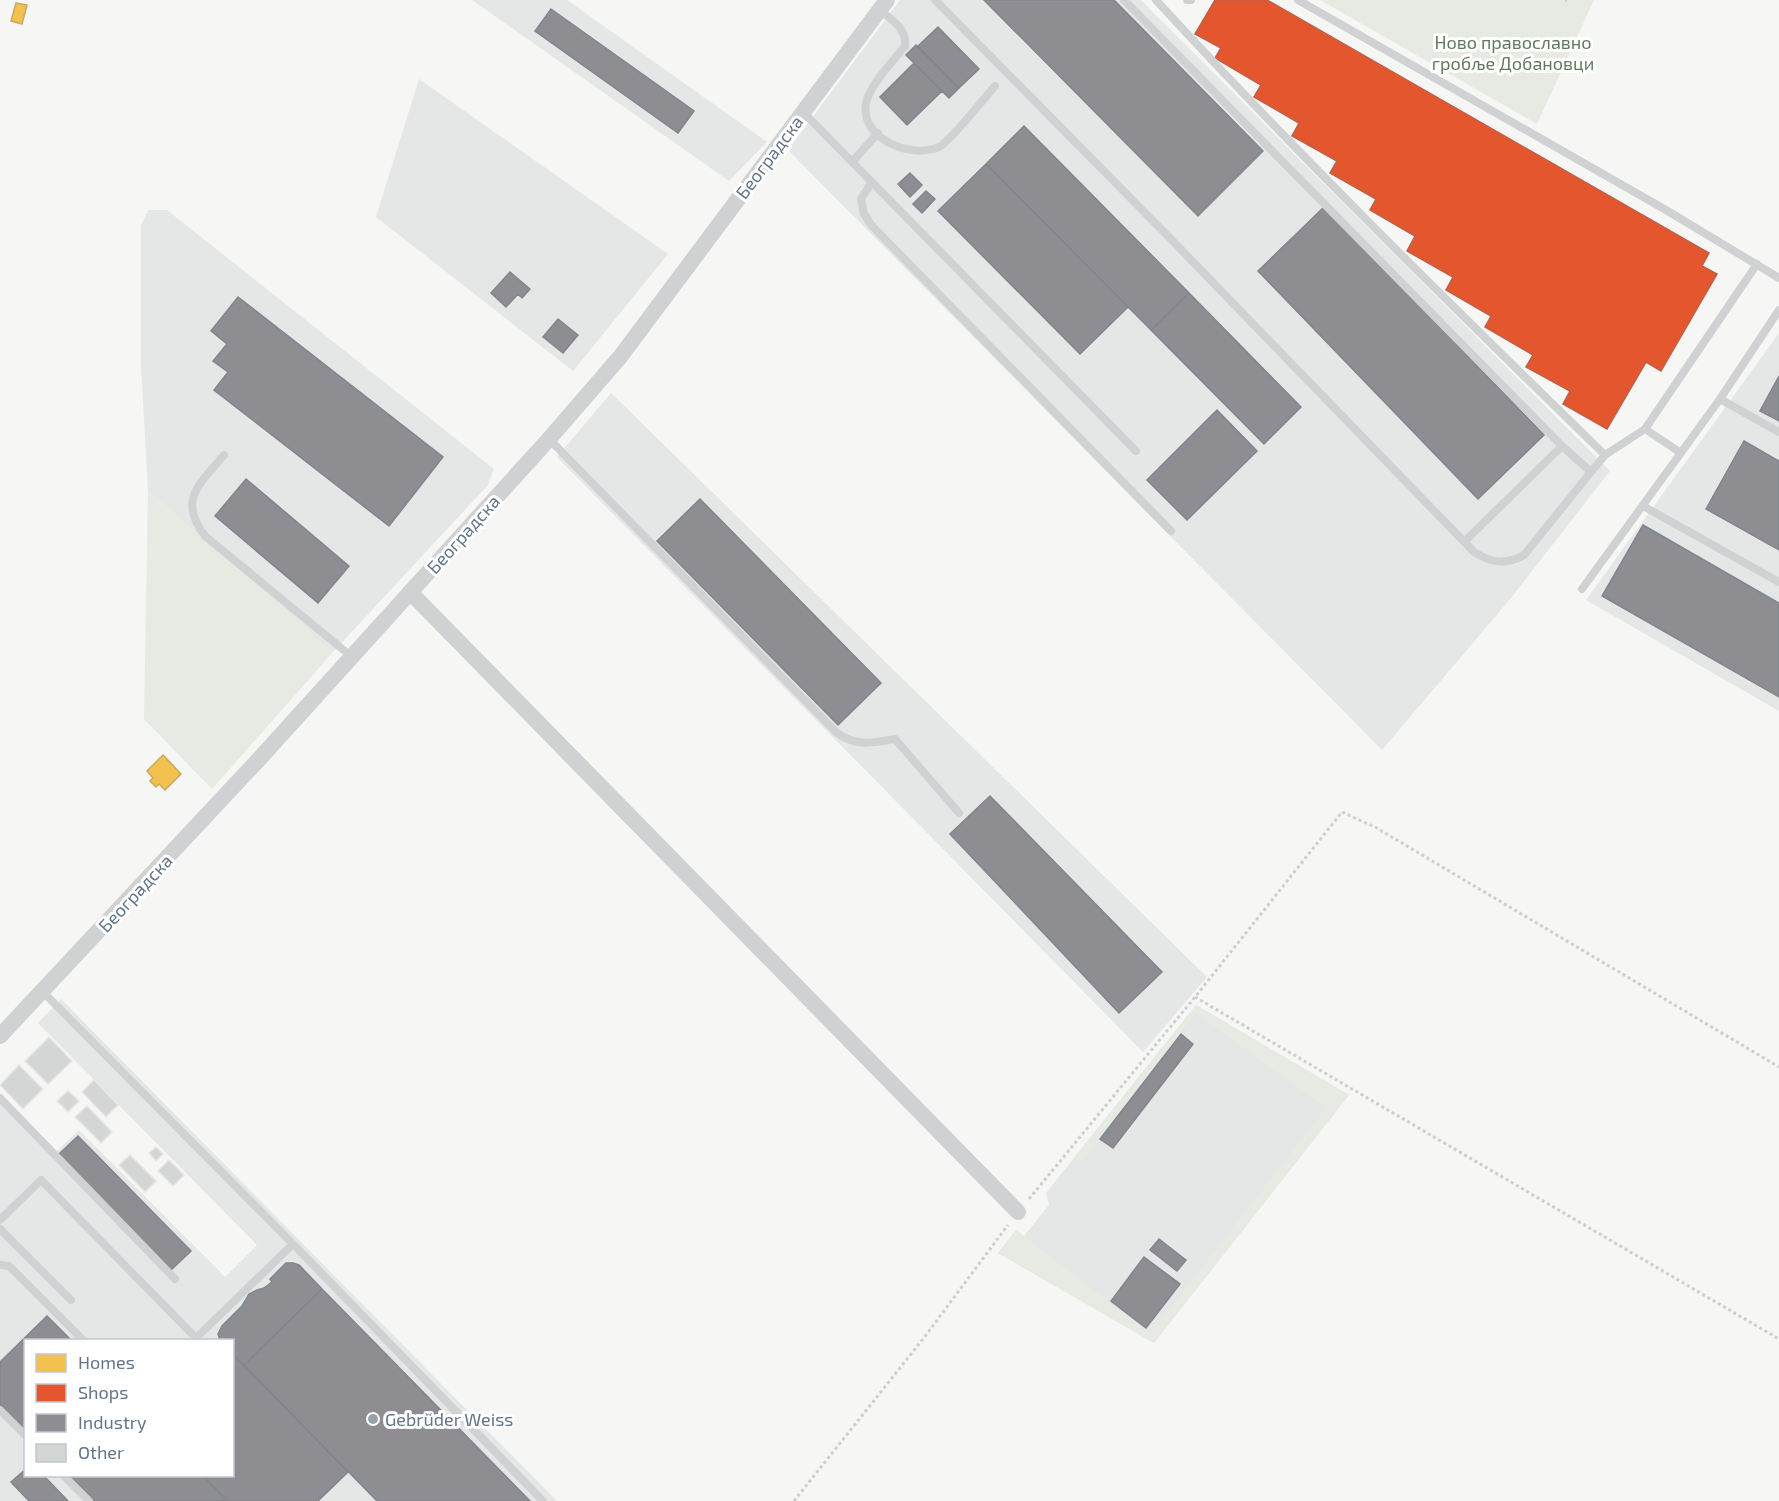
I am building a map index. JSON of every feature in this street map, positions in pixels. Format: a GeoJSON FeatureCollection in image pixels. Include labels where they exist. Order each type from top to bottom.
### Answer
{"type":"FeatureCollection","features":[{"type":"Feature","properties":{"kind":"street","name":"Београдска"},"geometry":{"type":"LineString","coordinates":[[0,1036],[261,757],[549,439],[620,357],[884,5]]}},
{"type":"Feature","properties":{"kind":"street"},"geometry":{"type":"LineString","coordinates":[[410,592],[1018,1212]]}},
{"type":"Feature","properties":{"kind":"lane"},"geometry":{"type":"LineString","coordinates":[[935,0],[1165,233],[1464,542],[1474,552],[1492,561],[1515,560],[1524,555],[1605,455],[1645,429],[1757,264]]}},
{"type":"Feature","properties":{"kind":"lane"},"geometry":{"type":"LineString","coordinates":[[1124,0],[1562,446],[1591,472]]}},
{"type":"Feature","properties":{"kind":"lane"},"geometry":{"type":"LineString","coordinates":[[1156,0],[1249,101],[1452,306],[1605,455]]}},
{"type":"Feature","properties":{"kind":"lane"},"geometry":{"type":"LineString","coordinates":[[1298,0],[1666,210],[1779,278]]}},
{"type":"Feature","properties":{"kind":"lane"},"geometry":{"type":"LineString","coordinates":[[884,5],[903,29],[906,37],[905,46],[871,90],[866,101],[866,115],[870,125],[891,146],[926,151],[942,146],[995,86]]}},
{"type":"Feature","properties":{"kind":"lane"},"geometry":{"type":"LineString","coordinates":[[803,112],[1136,451]]}},
{"type":"Feature","properties":{"kind":"lane"},"geometry":{"type":"LineString","coordinates":[[852,162],[878,133]]}},
{"type":"Feature","properties":{"kind":"lane"},"geometry":{"type":"LineString","coordinates":[[872,182],[861,199],[864,214],[872,226],[1172,531]]}},
{"type":"Feature","properties":{"kind":"lane"},"geometry":{"type":"LineString","coordinates":[[1581,590],[1720,399],[1779,310]]}},
{"type":"Feature","properties":{"kind":"lane"},"geometry":{"type":"LineString","coordinates":[[1720,399],[1779,432]]}},
{"type":"Feature","properties":{"kind":"lane"},"geometry":{"type":"LineString","coordinates":[[1645,429],[1681,453]]}},
{"type":"Feature","properties":{"kind":"lane"},"geometry":{"type":"LineString","coordinates":[[549,439],[836,732],[853,741],[867,744],[895,739],[959,813]]}},
{"type":"Feature","properties":{"kind":"lane"},"geometry":{"type":"LineString","coordinates":[[1464,542],[1562,446]]}},
{"type":"Feature","properties":{"kind":"lane"},"geometry":{"type":"LineString","coordinates":[[224,455],[193,493],[190,504],[198,526],[205,536],[352,657]]}},
{"type":"Feature","properties":{"kind":"lane"},"geometry":{"type":"LineString","coordinates":[[1642,506],[1779,582]]}},
{"type":"Feature","properties":{"kind":"lane"},"geometry":{"type":"LineString","coordinates":[[42,991],[543,1501]]}},
{"type":"Feature","properties":{"kind":"lane"},"geometry":{"type":"LineString","coordinates":[[0,1098],[175,1279]]}},
{"type":"Feature","properties":{"kind":"lane"},"geometry":{"type":"LineString","coordinates":[[0,1220],[41,1180],[195,1339],[293,1244]]}},
{"type":"Feature","properties":{"kind":"lane"},"geometry":{"type":"LineString","coordinates":[[0,1229],[71,1299]]}},
{"type":"Feature","properties":{"kind":"lane"},"geometry":{"type":"LineString","coordinates":[[4,1265],[81,1339]]}},
{"type":"Feature","properties":{"kind":"lane"},"geometry":{"type":"LineString","coordinates":[[0,1410],[24,1434]]}},
{"type":"Feature","properties":{"kind":"lane"},"geometry":{"type":"LineString","coordinates":[[65,1477],[89,1501]]}},
{"type":"Feature","properties":{"kind":"path"},"geometry":{"type":"LineString","coordinates":[[794,1501],[923,1339],[1018,1212],[1195,997],[1341,812],[1375,827],[1779,1067]]}},
{"type":"Feature","properties":{"kind":"path"},"geometry":{"type":"LineString","coordinates":[[1195,997],[1779,1339]]}},
{"type":"Feature","properties":{"kind":"shaded area"},"geometry":{"type":"Polygon","coordinates":[[[472,0],[567,0],[767,142],[729,181],[472,0]]]}},
{"type":"Feature","properties":{"kind":"shaded area"},"geometry":{"type":"Polygon","coordinates":[[[900,0],[1141,0],[1610,471],[1511,598],[1382,750],[788,150],[900,0]]]}},
{"type":"Feature","properties":{"kind":"shaded area"},"geometry":{"type":"Polygon","coordinates":[[[419,79],[668,254],[573,371],[376,217],[419,79]]]}},
{"type":"Feature","properties":{"kind":"shaded area"},"geometry":{"type":"Polygon","coordinates":[[[148,210],[167,210],[494,469],[488,485],[333,652],[148,491],[141,364],[141,226],[148,210]]]}},
{"type":"Feature","properties":{"kind":"shaded area"},"geometry":{"type":"Polygon","coordinates":[[[1779,333],[1779,711],[1586,600],[1779,333]]]}},
{"type":"Feature","properties":{"kind":"shaded area"},"geometry":{"type":"Polygon","coordinates":[[[611,393],[1207,977],[1143,1052],[557,457],[611,393]]]}},
{"type":"Feature","properties":{"kind":"shaded area","name":"Gebrüder Weiss"},"geometry":{"type":"Polygon","coordinates":[[[61,999],[557,1501],[0,1501],[0,1098],[54,1154],[79,1130],[225,1277],[257,1245],[38,1023],[61,999]]]}},
{"type":"Feature","properties":{"kind":"shaded area"},"geometry":{"type":"Polygon","coordinates":[[[1196,1005],[1349,1095],[1154,1343],[998,1253],[1016,1230],[1024,1236],[1049,1205],[1046,1193],[1196,1005]]]}},
{"type":"Feature","properties":{"kind":"green space","name":"Ново православно гробље Добановци"},"geometry":{"type":"Polygon","coordinates":[[[1320,0],[1594,0],[1537,124],[1320,0]]]}},
{"type":"Feature","properties":{"kind":"green space"},"geometry":{"type":"Polygon","coordinates":[[[148,491],[333,652],[212,789],[144,719],[148,491]]]}},
{"type":"Feature","properties":{"kind":"green space"},"geometry":{"type":"Polygon","coordinates":[[[1196,1005],[1349,1095],[1154,1343],[998,1253],[1016,1230],[1150,1334],[1326,1108],[1196,1013],[1080,1164],[1074,1158],[1196,1005]]]}},
{"type":"Feature","properties":{"kind":"building: Homes"},"geometry":{"type":"Polygon","coordinates":[[[16,3],[27,5],[22,24],[11,21],[16,3]]]}},
{"type":"Feature","properties":{"kind":"building: Homes"},"geometry":{"type":"Polygon","coordinates":[[[163,755],[181,774],[165,790],[159,784],[156,787],[150,781],[153,778],[147,771],[163,755]]]}},
{"type":"Feature","properties":{"kind":"building: Shops"},"geometry":{"type":"Polygon","coordinates":[[[1215,0],[1267,0],[1709,253],[1702,266],[1717,274],[1661,371],[1646,362],[1607,429],[1563,404],[1570,391],[1526,367],[1533,355],[1485,327],[1491,316],[1446,290],[1453,277],[1407,251],[1415,236],[1370,210],[1376,199],[1330,173],[1337,161],[1292,136],[1299,123],[1254,97],[1261,85],[1215,58],[1221,48],[1195,34],[1215,0]]]}},
{"type":"Feature","properties":{"kind":"building: Industry"},"geometry":{"type":"Polygon","coordinates":[[[984,0],[1114,0],[1263,151],[1198,216],[984,0]]]}},
{"type":"Feature","properties":{"kind":"building: Industry"},"geometry":{"type":"Polygon","coordinates":[[[551,9],[694,111],[678,133],[535,31],[551,9]]]}},
{"type":"Feature","properties":{"kind":"building: Industry"},"geometry":{"type":"Polygon","coordinates":[[[938,27],[979,69],[959,88],[918,46],[938,27]]]}},
{"type":"Feature","properties":{"kind":"building: Industry"},"geometry":{"type":"Polygon","coordinates":[[[916,45],[959,88],[949,98],[906,55],[916,45]]]}},
{"type":"Feature","properties":{"kind":"building: Industry"},"geometry":{"type":"Polygon","coordinates":[[[914,63],[942,91],[907,125],[880,97],[914,63]]]}},
{"type":"Feature","properties":{"kind":"building: Industry"},"geometry":{"type":"Polygon","coordinates":[[[1024,126],[1189,293],[1151,330],[986,164],[1024,126]]]}},
{"type":"Feature","properties":{"kind":"building: Industry"},"geometry":{"type":"Polygon","coordinates":[[[986,164],[1128,307],[1080,354],[938,211],[986,164]]]}},
{"type":"Feature","properties":{"kind":"building: Industry"},"geometry":{"type":"Polygon","coordinates":[[[910,173],[922,185],[910,197],[898,184],[910,173]]]}},
{"type":"Feature","properties":{"kind":"building: Industry"},"geometry":{"type":"Polygon","coordinates":[[[926,191],[935,199],[922,213],[913,204],[926,191]]]}},
{"type":"Feature","properties":{"kind":"building: Industry"},"geometry":{"type":"Polygon","coordinates":[[[1324,207],[1544,435],[1478,499],[1258,271],[1324,207]]]}},
{"type":"Feature","properties":{"kind":"building: Industry"},"geometry":{"type":"Polygon","coordinates":[[[510,272],[530,289],[522,298],[518,294],[506,307],[491,293],[510,272]]]}},
{"type":"Feature","properties":{"kind":"building: Industry"},"geometry":{"type":"Polygon","coordinates":[[[1189,293],[1301,407],[1264,444],[1151,330],[1189,293]]]}},
{"type":"Feature","properties":{"kind":"building: Industry"},"geometry":{"type":"Polygon","coordinates":[[[238,297],[443,457],[389,526],[214,390],[228,372],[213,361],[227,344],[211,331],[238,297]]]}},
{"type":"Feature","properties":{"kind":"building: Industry"},"geometry":{"type":"Polygon","coordinates":[[[558,319],[578,335],[563,353],[543,337],[558,319]]]}},
{"type":"Feature","properties":{"kind":"building: Industry"},"geometry":{"type":"Polygon","coordinates":[[[1779,376],[1779,421],[1760,411],[1779,376]]]}},
{"type":"Feature","properties":{"kind":"building: Industry"},"geometry":{"type":"Polygon","coordinates":[[[1217,410],[1257,451],[1187,520],[1147,480],[1217,410]]]}},
{"type":"Feature","properties":{"kind":"building: Industry"},"geometry":{"type":"Polygon","coordinates":[[[1744,441],[1779,461],[1779,550],[1706,509],[1744,441]]]}},
{"type":"Feature","properties":{"kind":"building: Industry"},"geometry":{"type":"Polygon","coordinates":[[[246,479],[349,566],[318,603],[215,516],[246,479]]]}},
{"type":"Feature","properties":{"kind":"building: Industry"},"geometry":{"type":"Polygon","coordinates":[[[700,499],[881,683],[838,725],[657,541],[700,499]]]}},
{"type":"Feature","properties":{"kind":"building: Industry"},"geometry":{"type":"Polygon","coordinates":[[[1643,525],[1779,603],[1779,697],[1602,596],[1643,525]]]}},
{"type":"Feature","properties":{"kind":"building: Industry"},"geometry":{"type":"Polygon","coordinates":[[[990,796],[1162,972],[1119,1013],[950,834],[990,796]]]}},
{"type":"Feature","properties":{"kind":"building: Industry"},"geometry":{"type":"Polygon","coordinates":[[[1181,1034],[1193,1044],[1113,1148],[1100,1139],[1181,1034]]]}},
{"type":"Feature","properties":{"kind":"building: Industry"},"geometry":{"type":"Polygon","coordinates":[[[78,1136],[191,1251],[171,1270],[58,1155],[78,1136]]]}},
{"type":"Feature","properties":{"kind":"building: Industry"},"geometry":{"type":"Polygon","coordinates":[[[1159,1239],[1186,1260],[1177,1271],[1150,1250],[1159,1239]]]}},
{"type":"Feature","properties":{"kind":"building: Industry"},"geometry":{"type":"Polygon","coordinates":[[[1144,1257],[1180,1284],[1146,1328],[1111,1301],[1144,1257]]]}},
{"type":"Feature","properties":{"kind":"building: Industry"},"geometry":{"type":"Polygon","coordinates":[[[286,1263],[293,1263],[299,1265],[322,1289],[244,1365],[234,1356],[234,1339],[220,1339],[218,1334],[222,1326],[242,1306],[249,1294],[264,1288],[272,1282],[270,1279],[286,1263]]]}},
{"type":"Feature","properties":{"kind":"building: Industry","name":"Gebrüder Weiss"},"geometry":{"type":"Polygon","coordinates":[[[322,1289],[530,1501],[377,1501],[244,1365],[322,1289]]]}},
{"type":"Feature","properties":{"kind":"building: Industry"},"geometry":{"type":"Polygon","coordinates":[[[47,1316],[70,1339],[24,1339],[24,1429],[0,1405],[0,1362],[47,1316]]]}},
{"type":"Feature","properties":{"kind":"building: Industry"},"geometry":{"type":"Polygon","coordinates":[[[234,1356],[348,1472],[318,1501],[228,1501],[204,1477],[234,1477],[234,1356]]]}},
{"type":"Feature","properties":{"kind":"building: Industry"},"geometry":{"type":"Polygon","coordinates":[[[24,1471],[24,1477],[45,1477],[68,1501],[29,1501],[11,1482],[24,1471]]]}},
{"type":"Feature","properties":{"kind":"building: Industry"},"geometry":{"type":"Polygon","coordinates":[[[70,1477],[204,1477],[228,1501],[94,1501],[70,1477]]]}},
{"type":"Feature","properties":{"kind":"building: Other"},"geometry":{"type":"Polygon","coordinates":[[[49,1037],[72,1061],[48,1084],[25,1061],[49,1037]]]}},
{"type":"Feature","properties":{"kind":"building: Other"},"geometry":{"type":"Polygon","coordinates":[[[19,1065],[43,1089],[23,1109],[0,1085],[19,1065]]]}},
{"type":"Feature","properties":{"kind":"building: Other"},"geometry":{"type":"Polygon","coordinates":[[[94,1080],[118,1105],[106,1117],[82,1092],[94,1080]]]}},
{"type":"Feature","properties":{"kind":"building: Other"},"geometry":{"type":"Polygon","coordinates":[[[68,1091],[79,1101],[68,1112],[57,1101],[68,1091]]]}},
{"type":"Feature","properties":{"kind":"building: Other"},"geometry":{"type":"Polygon","coordinates":[[[87,1106],[112,1132],[101,1143],[75,1117],[87,1106]]]}},
{"type":"Feature","properties":{"kind":"building: Other"},"geometry":{"type":"Polygon","coordinates":[[[156,1147],[163,1154],[156,1161],[149,1153],[156,1147]]]}},
{"type":"Feature","properties":{"kind":"building: Other"},"geometry":{"type":"Polygon","coordinates":[[[130,1155],[156,1181],[145,1192],[119,1165],[130,1155]]]}},
{"type":"Feature","properties":{"kind":"building: Other"},"geometry":{"type":"Polygon","coordinates":[[[169,1160],[184,1175],[173,1186],[158,1171],[169,1160]]]}},
{"type":"Feature","properties":{"kind":"place","name":"Gebrüder Weiss"},"geometry":{"type":"Point","coordinates":[373,1419]}}]}
